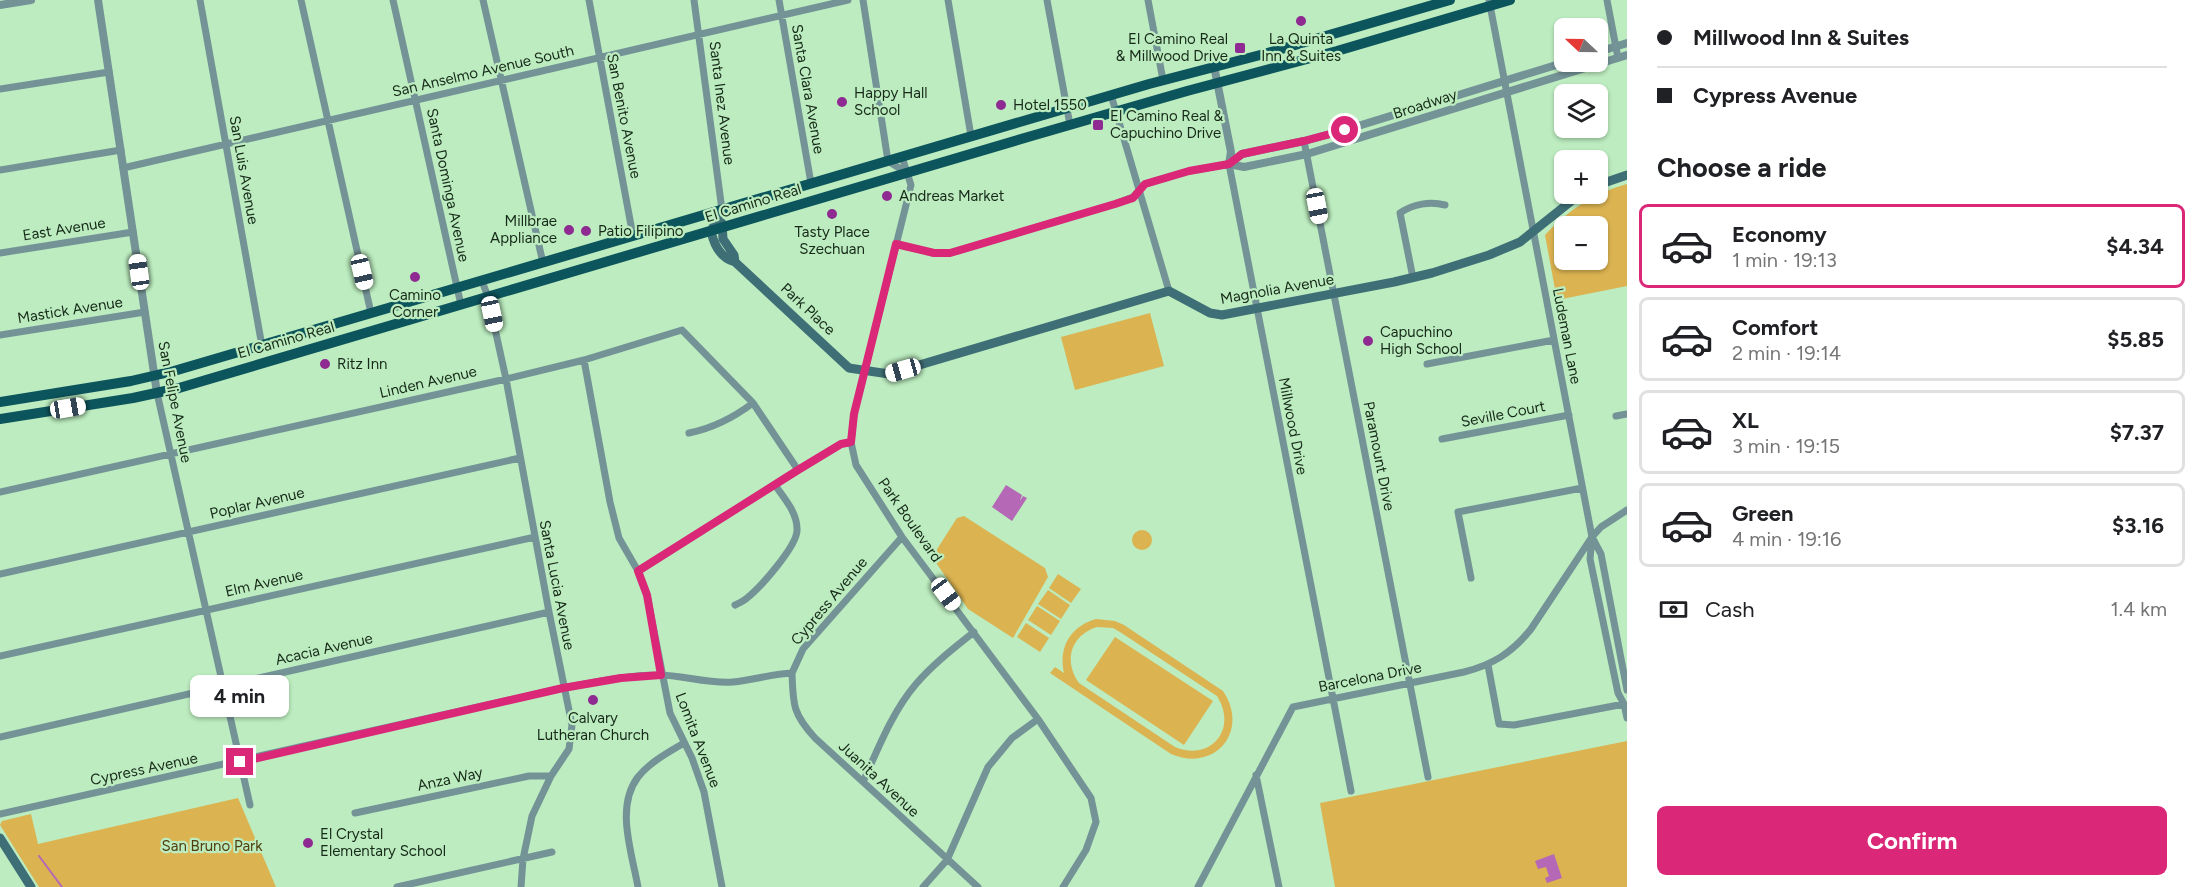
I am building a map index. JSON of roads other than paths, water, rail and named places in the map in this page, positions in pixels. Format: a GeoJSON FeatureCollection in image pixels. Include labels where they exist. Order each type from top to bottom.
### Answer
{"type":"FeatureCollection","features":[{"type":"Feature","properties":{"kind":"main road","name":"El Camino Real"},"geometry":{"type":"LineString","coordinates":[[0,402],[154,376],[1111,95],[1450,0]]}},
{"type":"Feature","properties":{"kind":"main road","name":"El Camino Real"},"geometry":{"type":"LineString","coordinates":[[0,419],[157,393],[1116,111],[1337,51],[1490,3],[1510,0]]}},
{"type":"Feature","properties":{"kind":"main road"},"geometry":{"type":"LineString","coordinates":[[1608,181],[1627,175]]}},
{"type":"Feature","properties":{"kind":"main road","name":"Magnolia Avenue"},"geometry":{"type":"LineString","coordinates":[[1169,291],[1216,315],[1222,315],[1413,278],[1506,249],[1534,232],[1565,204]]}},
{"type":"Feature","properties":{"kind":"main road","name":"Park Place"},"geometry":{"type":"LineString","coordinates":[[722,210],[725,243],[734,255],[735,262]]}},
{"type":"Feature","properties":{"kind":"main road"},"geometry":{"type":"LineString","coordinates":[[711,231],[722,210]]}},
{"type":"Feature","properties":{"kind":"main road","name":"Park Place"},"geometry":{"type":"LineString","coordinates":[[711,231],[717,249],[729,260],[735,262],[849,368],[865,371]]}},
{"type":"Feature","properties":{"kind":"main road"},"geometry":{"type":"LineString","coordinates":[[865,371],[889,374],[1169,291]]}},
{"type":"Feature","properties":{"kind":"main road"},"geometry":{"type":"LineString","coordinates":[[0,838],[31,887]]}},
{"type":"Feature","properties":{"kind":"street"},"geometry":{"type":"LineString","coordinates":[[0,5],[31,0]]}},
{"type":"Feature","properties":{"kind":"street","name":"San Felipe Avenue"},"geometry":{"type":"LineString","coordinates":[[98,0],[157,393],[250,805]]}},
{"type":"Feature","properties":{"kind":"street","name":"San Luis Avenue"},"geometry":{"type":"LineString","coordinates":[[200,0],[262,346]]}},
{"type":"Feature","properties":{"kind":"street"},"geometry":{"type":"LineString","coordinates":[[302,0],[371,313]]}},
{"type":"Feature","properties":{"kind":"street","name":"Santa Dominga Avenue"},"geometry":{"type":"LineString","coordinates":[[393,0],[461,305]]}},
{"type":"Feature","properties":{"kind":"street"},"geometry":{"type":"LineString","coordinates":[[483,0],[543,263]]}},
{"type":"Feature","properties":{"kind":"street","name":"San Benito Avenue"},"geometry":{"type":"LineString","coordinates":[[589,0],[633,236]]}},
{"type":"Feature","properties":{"kind":"street","name":"Santa Inez Avenue"},"geometry":{"type":"LineString","coordinates":[[694,0],[722,210]]}},
{"type":"Feature","properties":{"kind":"street","name":"Santa Clara Avenue"},"geometry":{"type":"LineString","coordinates":[[779,0],[811,183]]}},
{"type":"Feature","properties":{"kind":"street","name":"San Anselmo Avenue South"},"geometry":{"type":"LineString","coordinates":[[123,168],[848,0]]}},
{"type":"Feature","properties":{"kind":"street"},"geometry":{"type":"LineString","coordinates":[[863,0],[888,161],[907,173]]}},
{"type":"Feature","properties":{"kind":"street"},"geometry":{"type":"LineString","coordinates":[[948,0],[972,136]]}},
{"type":"Feature","properties":{"kind":"street"},"geometry":{"type":"LineString","coordinates":[[1047,0],[1070,125]]}},
{"type":"Feature","properties":{"kind":"street"},"geometry":{"type":"LineString","coordinates":[[1148,0],[1163,80]]}},
{"type":"Feature","properties":{"kind":"street"},"geometry":{"type":"LineString","coordinates":[[1607,0],[1615,46],[1623,56]]}},
{"type":"Feature","properties":{"kind":"street","name":"Ludeman Lane"},"geometry":{"type":"LineString","coordinates":[[1490,3],[1592,537],[1590,559],[1618,693],[1624,704],[1627,718]]}},
{"type":"Feature","properties":{"kind":"street"},"geometry":{"type":"LineString","coordinates":[[1608,48],[1627,43]]}},
{"type":"Feature","properties":{"kind":"street","name":"Broadway"},"geometry":{"type":"LineString","coordinates":[[896,244],[934,253],[950,253],[1133,198],[1145,184],[1189,171],[1229,164],[1244,167],[1307,154],[1623,56]]}},
{"type":"Feature","properties":{"kind":"street","name":"Broadway"},"geometry":{"type":"LineString","coordinates":[[1229,164],[1242,154],[1304,141],[1554,65]]}},
{"type":"Feature","properties":{"kind":"street","name":"Millwood Drive"},"geometry":{"type":"LineString","coordinates":[[1214,66],[1231,152],[1229,164],[1256,309],[1351,791]]}},
{"type":"Feature","properties":{"kind":"street"},"geometry":{"type":"LineString","coordinates":[[0,89],[109,72]]}},
{"type":"Feature","properties":{"kind":"street"},"geometry":{"type":"LineString","coordinates":[[1111,95],[1169,291]]}},
{"type":"Feature","properties":{"kind":"street","name":"Paramount Drive"},"geometry":{"type":"LineString","coordinates":[[1304,141],[1428,777]]}},
{"type":"Feature","properties":{"kind":"street"},"geometry":{"type":"LineString","coordinates":[[0,170],[121,150]]}},
{"type":"Feature","properties":{"kind":"street","name":"Park Boulevard"},"geometry":{"type":"LineString","coordinates":[[902,157],[911,184],[854,414],[851,442],[856,465],[902,537],[1038,719],[1091,798],[1096,822],[1086,850],[1063,887]]}},
{"type":"Feature","properties":{"kind":"street"},"geometry":{"type":"LineString","coordinates":[[1413,278],[1400,213],[1413,206],[1428,203],[1445,205]]}},
{"type":"Feature","properties":{"kind":"street","name":"East Avenue"},"geometry":{"type":"LineString","coordinates":[[0,253],[133,231]]}},
{"type":"Feature","properties":{"kind":"street","name":"Santa Lucia Avenue"},"geometry":{"type":"LineString","coordinates":[[482,280],[488,297],[506,379],[563,688],[572,725],[569,748],[551,776],[532,816],[523,859],[521,887]]}},
{"type":"Feature","properties":{"kind":"street","name":"Mastick Avenue"},"geometry":{"type":"LineString","coordinates":[[0,335],[145,312]]}},
{"type":"Feature","properties":{"kind":"street","name":"Linden Avenue"},"geometry":{"type":"LineString","coordinates":[[0,492],[506,379],[584,360],[682,330],[753,403],[798,470]]}},
{"type":"Feature","properties":{"kind":"street"},"geometry":{"type":"LineString","coordinates":[[1427,364],[1554,340]]}},
{"type":"Feature","properties":{"kind":"street","name":"Lomita Avenue"},"geometry":{"type":"LineString","coordinates":[[584,360],[619,538],[638,571],[647,595],[670,713],[692,758],[704,792],[722,887]]}},
{"type":"Feature","properties":{"kind":"street"},"geometry":{"type":"LineString","coordinates":[[689,433],[706,430],[733,418],[753,403]]}},
{"type":"Feature","properties":{"kind":"street"},"geometry":{"type":"LineString","coordinates":[[1616,416],[1627,414]]}},
{"type":"Feature","properties":{"kind":"street","name":"Seville Court"},"geometry":{"type":"LineString","coordinates":[[1442,439],[1569,415]]}},
{"type":"Feature","properties":{"kind":"street"},"geometry":{"type":"LineString","coordinates":[[638,571],[798,470],[841,444],[851,442]]}},
{"type":"Feature","properties":{"kind":"street","name":"Poplar Avenue"},"geometry":{"type":"LineString","coordinates":[[0,574],[520,458]]}},
{"type":"Feature","properties":{"kind":"street"},"geometry":{"type":"LineString","coordinates":[[735,605],[747,598],[785,556],[797,532],[795,519],[775,484]]}},
{"type":"Feature","properties":{"kind":"street"},"geometry":{"type":"LineString","coordinates":[[1471,578],[1458,512],[1582,488]]}},
{"type":"Feature","properties":{"kind":"street","name":"Barcelona Drive"},"geometry":{"type":"LineString","coordinates":[[1198,887],[1293,707],[1464,672],[1500,659],[1521,641],[1592,537],[1627,510]]}},
{"type":"Feature","properties":{"kind":"street","name":"Elm Avenue"},"geometry":{"type":"LineString","coordinates":[[0,656],[535,537]]}},
{"type":"Feature","properties":{"kind":"street","name":"Cypress Avenue"},"geometry":{"type":"LineString","coordinates":[[0,814],[563,688],[621,678],[661,675],[687,680],[731,682],[776,674],[792,674],[803,649],[902,537]]}},
{"type":"Feature","properties":{"kind":"street","name":"Ludeman Lane"},"geometry":{"type":"LineString","coordinates":[[1592,537],[1602,554],[1627,691],[1624,704]]}},
{"type":"Feature","properties":{"kind":"street","name":"Acacia Avenue"},"geometry":{"type":"LineString","coordinates":[[0,736],[549,612]]}},
{"type":"Feature","properties":{"kind":"street"},"geometry":{"type":"LineString","coordinates":[[863,782],[890,724],[915,685],[941,658],[974,632]]}},
{"type":"Feature","properties":{"kind":"street"},"geometry":{"type":"LineString","coordinates":[[1488,665],[1499,723],[1514,725],[1624,704]]}},
{"type":"Feature","properties":{"kind":"street","name":"Juanita Avenue"},"geometry":{"type":"LineString","coordinates":[[792,674],[792,702],[800,722],[978,887]]}},
{"type":"Feature","properties":{"kind":"street"},"geometry":{"type":"LineString","coordinates":[[923,887],[947,860],[988,767],[1012,738],[1038,719]]}},
{"type":"Feature","properties":{"kind":"street"},"geometry":{"type":"LineString","coordinates":[[638,887],[627,831],[627,803],[638,777],[657,760],[684,743]]}},
{"type":"Feature","properties":{"kind":"street"},"geometry":{"type":"LineString","coordinates":[[1256,775],[1279,887]]}},
{"type":"Feature","properties":{"kind":"street","name":"Anza Way"},"geometry":{"type":"LineString","coordinates":[[355,813],[529,776],[551,776]]}},
{"type":"Feature","properties":{"kind":"street"},"geometry":{"type":"LineString","coordinates":[[397,887],[552,852]]}},
{"type":"Feature","properties":{"kind":"waterway"},"geometry":{"type":"LineString","coordinates":[[39,856],[62,887]]}},
{"type":"Feature","properties":{"kind":"place","name":"La Quinta Inn & Suites"},"geometry":{"type":"Point","coordinates":[1301,21]}},
{"type":"Feature","properties":{"kind":"place","name":"El Camino Real & Millwood Drive"},"geometry":{"type":"Point","coordinates":[1240,48]}},
{"type":"Feature","properties":{"kind":"place","name":"Happy Hall School"},"geometry":{"type":"Point","coordinates":[842,102]}},
{"type":"Feature","properties":{"kind":"place","name":"Hotel 1550"},"geometry":{"type":"Point","coordinates":[1001,105]}},
{"type":"Feature","properties":{"kind":"place","name":"El Camino Real & Capuchino Drive"},"geometry":{"type":"Point","coordinates":[1098,125]}},
{"type":"Feature","properties":{"kind":"place","name":"Andreas Market"},"geometry":{"type":"Point","coordinates":[887,196]}},
{"type":"Feature","properties":{"kind":"place","name":"Tasty Place Szechuan"},"geometry":{"type":"Point","coordinates":[832,214]}},
{"type":"Feature","properties":{"kind":"place","name":"Millbrae Appliance"},"geometry":{"type":"Point","coordinates":[569,230]}},
{"type":"Feature","properties":{"kind":"place","name":"Patio Filipino"},"geometry":{"type":"Point","coordinates":[586,231]}},
{"type":"Feature","properties":{"kind":"place","name":"Camino Corner"},"geometry":{"type":"Point","coordinates":[415,277]}},
{"type":"Feature","properties":{"kind":"place","name":"Capuchino High School"},"geometry":{"type":"Point","coordinates":[1368,341]}},
{"type":"Feature","properties":{"kind":"place","name":"Ritz Inn"},"geometry":{"type":"Point","coordinates":[325,364]}},
{"type":"Feature","properties":{"kind":"place","name":"Calvary Lutheran Church"},"geometry":{"type":"Point","coordinates":[593,700]}},
{"type":"Feature","properties":{"kind":"place","name":"El Crystal Elementary School"},"geometry":{"type":"Point","coordinates":[308,843]}},
{"type":"Feature","properties":{"kind":"park label","name":"San Bruno Park"},"geometry":{"type":"Point","coordinates":[212,846]}}]}
